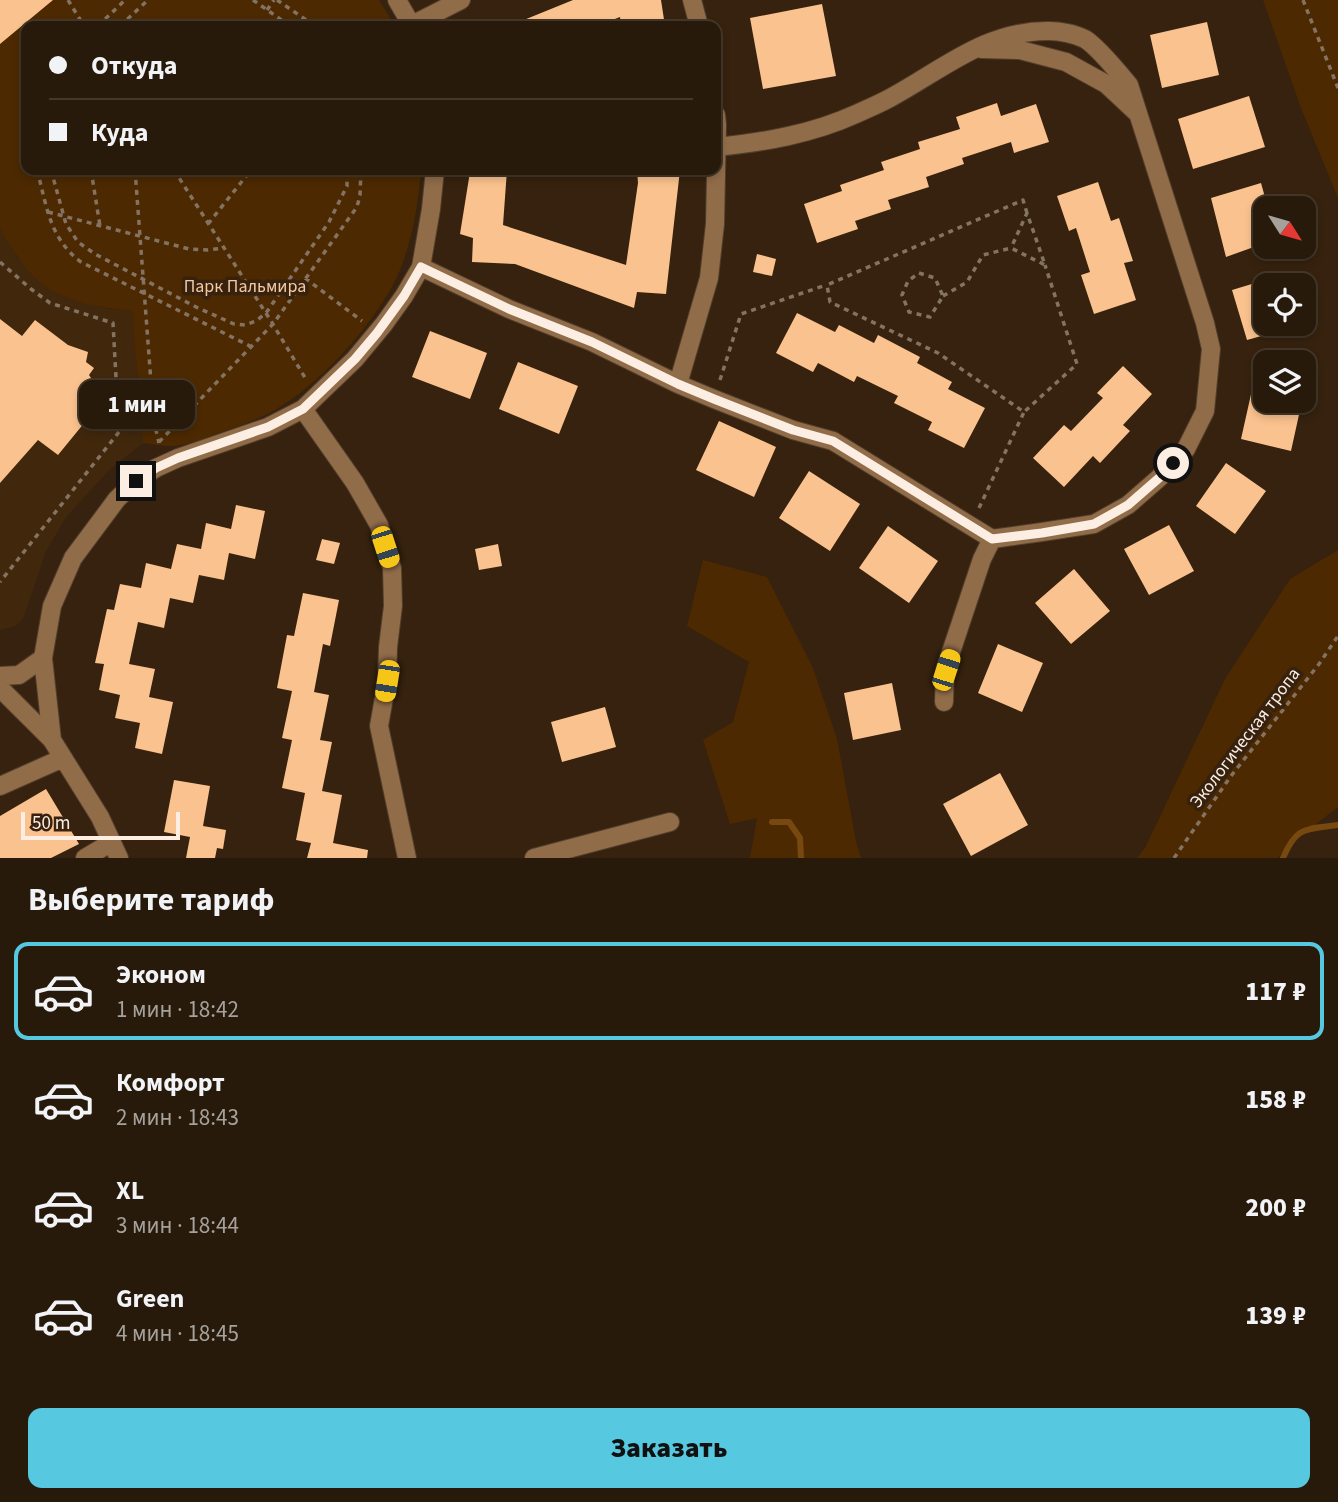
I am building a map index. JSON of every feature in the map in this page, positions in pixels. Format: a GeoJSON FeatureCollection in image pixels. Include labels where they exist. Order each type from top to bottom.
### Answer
{"type":"FeatureCollection","features":[{"type":"Feature","properties":{"kind":"lane"},"geometry":{"type":"LineString","coordinates":[[397,0],[409,21]]}},
{"type":"Feature","properties":{"kind":"lane"},"geometry":{"type":"LineString","coordinates":[[421,21],[461,0]]}},
{"type":"Feature","properties":{"kind":"lane"},"geometry":{"type":"LineString","coordinates":[[692,0],[698,21]]}},
{"type":"Feature","properties":{"kind":"lane"},"geometry":{"type":"LineString","coordinates":[[421,267],[509,309],[592,342],[678,384],[793,430],[833,441],[992,539],[1094,524],[1128,505],[1159,478],[1186,449],[1205,411],[1211,349],[1205,323],[1129,85],[1109,61],[1085,40],[1060,31],[1035,31],[1004,36],[973,49],[854,116],[811,132],[721,147]]}},
{"type":"Feature","properties":{"kind":"lane"},"geometry":{"type":"LineString","coordinates":[[973,49],[1020,50],[1066,62],[1106,84],[1139,116]]}},
{"type":"Feature","properties":{"kind":"lane"},"geometry":{"type":"LineString","coordinates":[[52,740],[43,658],[52,606],[73,558],[117,499],[136,481],[165,464],[268,427],[309,403],[355,359],[404,296],[421,267],[434,175]]}},
{"type":"Feature","properties":{"kind":"lane"},"geometry":{"type":"LineString","coordinates":[[678,384],[709,278],[715,224],[716,175]]}},
{"type":"Feature","properties":{"kind":"lane"},"geometry":{"type":"LineString","coordinates":[[309,403],[379,525],[392,568],[393,606],[387,681],[379,726],[407,858]]}},
{"type":"Feature","properties":{"kind":"lane"},"geometry":{"type":"LineString","coordinates":[[944,702],[946,670],[982,559],[992,539]]}},
{"type":"Feature","properties":{"kind":"lane"},"geometry":{"type":"LineString","coordinates":[[0,676],[19,675],[43,658]]}},
{"type":"Feature","properties":{"kind":"lane"},"geometry":{"type":"LineString","coordinates":[[0,688],[52,740],[100,817],[116,850],[85,858]]}},
{"type":"Feature","properties":{"kind":"lane"},"geometry":{"type":"LineString","coordinates":[[0,786],[63,758]]}},
{"type":"Feature","properties":{"kind":"lane"},"geometry":{"type":"LineString","coordinates":[[534,858],[556,855],[670,822]]}},
{"type":"Feature","properties":{"kind":"path"},"geometry":{"type":"LineString","coordinates":[[68,0],[81,21]]}},
{"type":"Feature","properties":{"kind":"path"},"geometry":{"type":"LineString","coordinates":[[103,21],[125,0]]}},
{"type":"Feature","properties":{"kind":"path"},"geometry":{"type":"LineString","coordinates":[[125,21],[148,0]]}},
{"type":"Feature","properties":{"kind":"path"},"geometry":{"type":"LineString","coordinates":[[253,0],[283,21]]}},
{"type":"Feature","properties":{"kind":"path"},"geometry":{"type":"LineString","coordinates":[[267,10],[276,0],[308,21]]}},
{"type":"Feature","properties":{"kind":"path"},"geometry":{"type":"LineString","coordinates":[[1303,0],[1338,88]]}},
{"type":"Feature","properties":{"kind":"path"},"geometry":{"type":"LineString","coordinates":[[38,175],[52,227],[70,253],[250,346]]}},
{"type":"Feature","properties":{"kind":"path"},"geometry":{"type":"LineString","coordinates":[[52,175],[64,216],[71,234],[78,242],[95,254],[198,308],[234,324],[245,325],[266,313],[329,222],[347,186],[347,175]]}},
{"type":"Feature","properties":{"kind":"path"},"geometry":{"type":"LineString","coordinates":[[93,175],[100,226]]}},
{"type":"Feature","properties":{"kind":"path"},"geometry":{"type":"LineString","coordinates":[[135,175],[154,422],[165,464]]}},
{"type":"Feature","properties":{"kind":"path"},"geometry":{"type":"LineString","coordinates":[[177,175],[273,324],[309,403]]}},
{"type":"Feature","properties":{"kind":"path"},"geometry":{"type":"LineString","coordinates":[[208,224],[247,175]]}},
{"type":"Feature","properties":{"kind":"path"},"geometry":{"type":"LineString","coordinates":[[159,442],[273,324],[357,207],[361,175]]}},
{"type":"Feature","properties":{"kind":"path"},"geometry":{"type":"LineString","coordinates":[[714,399],[741,314],[827,285],[1023,200],[1077,364],[1024,412],[971,525]]}},
{"type":"Feature","properties":{"kind":"path"},"geometry":{"type":"LineString","coordinates":[[48,212],[189,249],[224,248]]}},
{"type":"Feature","properties":{"kind":"path"},"geometry":{"type":"LineString","coordinates":[[1011,248],[1027,213]]}},
{"type":"Feature","properties":{"kind":"path"},"geometry":{"type":"LineString","coordinates":[[943,296],[935,278],[919,273],[908,281],[902,295],[909,312],[930,317],[943,296],[967,282],[983,255],[1011,248],[1045,265]]}},
{"type":"Feature","properties":{"kind":"path"},"geometry":{"type":"LineString","coordinates":[[0,262],[50,303],[113,323],[119,432],[0,582]]}},
{"type":"Feature","properties":{"kind":"path"},"geometry":{"type":"LineString","coordinates":[[305,278],[377,333]]}},
{"type":"Feature","properties":{"kind":"path"},"geometry":{"type":"LineString","coordinates":[[827,285],[830,302],[938,354],[1024,412]]}},
{"type":"Feature","properties":{"kind":"path","name":"Экологическая тропа"},"geometry":{"type":"LineString","coordinates":[[1174,858],[1231,776],[1338,636]]}},
{"type":"Feature","properties":{"kind":"shaded area"},"geometry":{"type":"Polygon","coordinates":[[[0,229],[18,258],[43,284],[66,297],[108,309],[132,311],[143,443],[109,470],[66,517],[46,551],[23,619],[15,626],[0,630],[0,229]]]}},
{"type":"Feature","properties":{"kind":"green space","name":"Парк Пальмира"},"geometry":{"type":"Polygon","coordinates":[[[0,0],[379,0],[392,21],[21,21],[21,175],[420,175],[413,228],[405,257],[384,300],[342,354],[309,386],[275,410],[190,443],[171,446],[143,443],[132,311],[86,304],[44,285],[14,252],[0,229],[0,0]]]}},
{"type":"Feature","properties":{"kind":"green space"},"geometry":{"type":"Polygon","coordinates":[[[1263,0],[1338,0],[1338,198],[1301,108],[1263,0]]]}},
{"type":"Feature","properties":{"kind":"green space"},"geometry":{"type":"Polygon","coordinates":[[[1338,550],[1338,807],[1289,845],[1278,858],[1137,858],[1145,848],[1225,679],[1290,579],[1338,550]]]}},
{"type":"Feature","properties":{"kind":"green space"},"geometry":{"type":"Polygon","coordinates":[[[703,560],[767,577],[813,668],[837,739],[861,858],[750,858],[757,818],[730,824],[703,740],[733,722],[749,662],[687,626],[703,560]]]}},
{"type":"Feature","properties":{"kind":"building"},"geometry":{"type":"Polygon","coordinates":[[[0,0],[53,0],[28,21],[21,21],[21,27],[0,44],[0,0]]]}},
{"type":"Feature","properties":{"kind":"building"},"geometry":{"type":"Polygon","coordinates":[[[573,0],[661,0],[664,21],[620,21],[620,17],[610,21],[521,21],[573,0]]]}},
{"type":"Feature","properties":{"kind":"building"},"geometry":{"type":"Polygon","coordinates":[[[822,4],[836,76],[763,89],[750,18],[822,4]]]}},
{"type":"Feature","properties":{"kind":"building"},"geometry":{"type":"Polygon","coordinates":[[[1207,22],[1219,75],[1162,88],[1150,35],[1207,22]]]}},
{"type":"Feature","properties":{"kind":"building"},"geometry":{"type":"Polygon","coordinates":[[[1249,96],[1265,147],[1193,169],[1178,119],[1249,96]]]}},
{"type":"Feature","properties":{"kind":"building"},"geometry":{"type":"Polygon","coordinates":[[[997,103],[1001,116],[1036,104],[1049,142],[1014,153],[1011,142],[962,158],[964,164],[926,177],[929,187],[888,200],[891,209],[855,221],[858,229],[817,243],[804,204],[842,191],[840,185],[884,170],[881,162],[920,149],[918,142],[960,129],[956,117],[997,103]]]}},
{"type":"Feature","properties":{"kind":"building"},"geometry":{"type":"Polygon","coordinates":[[[469,175],[507,175],[503,225],[626,265],[637,175],[679,175],[666,294],[637,292],[634,308],[515,264],[472,262],[473,238],[460,234],[469,175]]]}},
{"type":"Feature","properties":{"kind":"building"},"geometry":{"type":"Polygon","coordinates":[[[1098,182],[1111,221],[1119,218],[1133,261],[1124,263],[1136,300],[1094,314],[1081,275],[1090,272],[1076,228],[1069,231],[1057,196],[1098,182]]]}},
{"type":"Feature","properties":{"kind":"building"},"geometry":{"type":"Polygon","coordinates":[[[1261,183],[1265,196],[1253,196],[1253,247],[1226,257],[1211,198],[1261,183]]]}},
{"type":"Feature","properties":{"kind":"building"},"geometry":{"type":"Polygon","coordinates":[[[757,254],[776,259],[772,276],[753,272],[757,254]]]}},
{"type":"Feature","properties":{"kind":"building"},"geometry":{"type":"Polygon","coordinates":[[[1253,284],[1253,336],[1261,336],[1247,340],[1232,290],[1253,284]]]}},
{"type":"Feature","properties":{"kind":"building"},"geometry":{"type":"Polygon","coordinates":[[[797,313],[835,332],[839,325],[874,343],[878,335],[920,357],[917,363],[952,382],[948,389],[985,408],[964,448],[928,430],[932,422],[894,403],[898,396],[857,376],[854,382],[818,363],[813,372],[776,353],[797,313]]]}},
{"type":"Feature","properties":{"kind":"building"},"geometry":{"type":"Polygon","coordinates":[[[0,319],[22,336],[35,320],[68,345],[88,352],[86,362],[94,368],[89,375],[95,384],[96,394],[94,411],[58,455],[38,440],[0,483],[0,319]]]}},
{"type":"Feature","properties":{"kind":"building"},"geometry":{"type":"Polygon","coordinates":[[[430,331],[487,353],[470,399],[412,377],[430,331]]]}},
{"type":"Feature","properties":{"kind":"building"},"geometry":{"type":"Polygon","coordinates":[[[518,362],[578,386],[559,434],[499,409],[518,362]]]}},
{"type":"Feature","properties":{"kind":"building"},"geometry":{"type":"Polygon","coordinates":[[[1123,366],[1152,394],[1123,425],[1130,431],[1100,463],[1093,456],[1064,487],[1033,458],[1064,425],[1071,431],[1103,398],[1097,393],[1123,366]]]}},
{"type":"Feature","properties":{"kind":"building"},"geometry":{"type":"Polygon","coordinates":[[[1253,385],[1253,413],[1299,413],[1291,451],[1241,439],[1253,385]]]}},
{"type":"Feature","properties":{"kind":"building"},"geometry":{"type":"Polygon","coordinates":[[[719,421],[776,447],[754,497],[696,470],[719,421]]]}},
{"type":"Feature","properties":{"kind":"building"},"geometry":{"type":"Polygon","coordinates":[[[1226,463],[1266,491],[1235,534],[1196,506],[1226,463]]]}},
{"type":"Feature","properties":{"kind":"building"},"geometry":{"type":"Polygon","coordinates":[[[809,471],[860,504],[830,551],[779,518],[809,471]]]}},
{"type":"Feature","properties":{"kind":"building"},"geometry":{"type":"Polygon","coordinates":[[[236,505],[265,511],[255,559],[229,553],[224,580],[199,575],[193,603],[170,598],[164,628],[138,622],[129,664],[155,669],[149,697],[173,702],[162,754],[135,748],[140,723],[115,718],[120,695],[99,690],[104,664],[95,663],[107,609],[114,610],[120,584],[141,588],[146,563],[171,569],[177,544],[201,549],[206,523],[231,529],[236,505]]]}},
{"type":"Feature","properties":{"kind":"building"},"geometry":{"type":"Polygon","coordinates":[[[1169,525],[1194,571],[1149,595],[1124,549],[1169,525]]]}},
{"type":"Feature","properties":{"kind":"building"},"geometry":{"type":"Polygon","coordinates":[[[888,526],[938,561],[909,603],[859,568],[888,526]]]}},
{"type":"Feature","properties":{"kind":"building"},"geometry":{"type":"Polygon","coordinates":[[[322,539],[340,543],[334,564],[316,560],[322,539]]]}},
{"type":"Feature","properties":{"kind":"building"},"geometry":{"type":"Polygon","coordinates":[[[498,544],[502,566],[479,570],[475,549],[498,544]]]}},
{"type":"Feature","properties":{"kind":"building"},"geometry":{"type":"Polygon","coordinates":[[[1074,569],[1110,611],[1071,644],[1035,603],[1074,569]]]}},
{"type":"Feature","properties":{"kind":"building"},"geometry":{"type":"Polygon","coordinates":[[[303,593],[339,600],[330,646],[323,644],[314,692],[329,695],[320,740],[332,742],[322,791],[342,795],[333,843],[368,850],[367,858],[307,858],[311,843],[296,840],[305,793],[282,788],[292,740],[282,738],[292,691],[277,688],[287,635],[294,636],[303,593]]]}},
{"type":"Feature","properties":{"kind":"building"},"geometry":{"type":"Polygon","coordinates":[[[998,644],[1043,663],[1022,712],[978,693],[998,644]]]}},
{"type":"Feature","properties":{"kind":"building"},"geometry":{"type":"Polygon","coordinates":[[[892,683],[901,730],[853,740],[844,693],[892,683]]]}},
{"type":"Feature","properties":{"kind":"building"},"geometry":{"type":"Polygon","coordinates":[[[605,707],[616,747],[562,762],[551,722],[605,707]]]}},
{"type":"Feature","properties":{"kind":"building"},"geometry":{"type":"Polygon","coordinates":[[[1000,773],[1028,825],[971,856],[943,804],[1000,773]]]}},
{"type":"Feature","properties":{"kind":"building"},"geometry":{"type":"Polygon","coordinates":[[[174,780],[210,786],[203,826],[226,830],[223,849],[217,848],[215,858],[186,858],[190,837],[164,832],[174,780]]]}},
{"type":"Feature","properties":{"kind":"building"},"geometry":{"type":"Polygon","coordinates":[[[46,789],[79,844],[51,858],[0,858],[0,816],[46,789]]]}},
{"type":"Feature","properties":{"kind":"waterway"},"geometry":{"type":"LineString","coordinates":[[772,822],[789,822],[800,838],[801,858]]}},
{"type":"Feature","properties":{"kind":"waterway"},"geometry":{"type":"LineString","coordinates":[[1283,858],[1298,834],[1310,829],[1338,825]]}},
{"type":"Feature","properties":{"kind":"route"},"geometry":{"type":"LineString","coordinates":[[136,481],[178,458],[268,427],[303,409],[355,359],[377,333],[421,267],[509,309],[592,342],[678,384],[793,430],[833,441],[992,539],[1094,524],[1128,505],[1173,463]]}}]}
